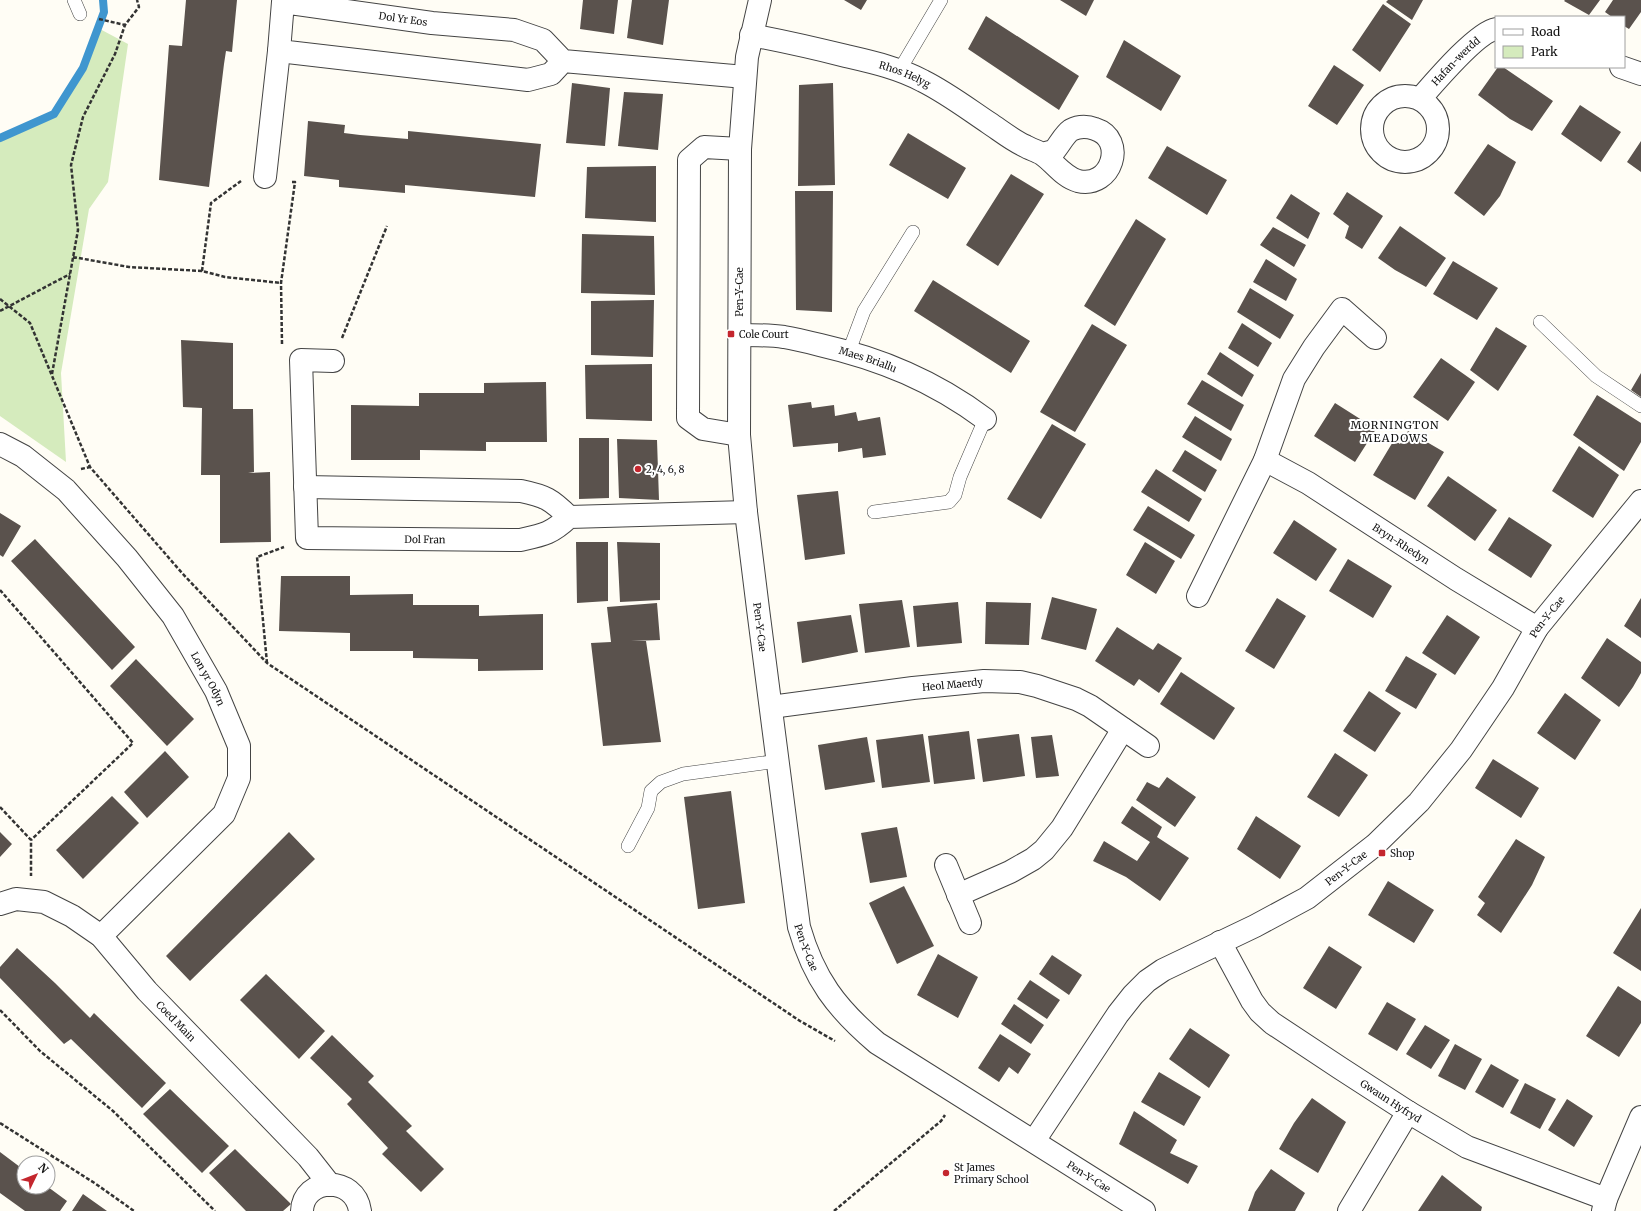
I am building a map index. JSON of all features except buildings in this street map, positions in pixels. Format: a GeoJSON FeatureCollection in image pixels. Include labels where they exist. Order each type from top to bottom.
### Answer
{"type":"FeatureCollection","features":[{"type":"Feature","properties":{"kind":"street","name":"Pen-Y-Cae"},"geometry":{"type":"LineString","coordinates":[[760,0],[751,35],[745,77],[740,149],[739,435],[746,512],[799,927],[805,947],[814,969],[841,1009],[858,1027],[877,1043],[1144,1211]]}},
{"type":"Feature","properties":{"kind":"street","name":"Dol Yr Eos"},"geometry":{"type":"LineString","coordinates":[[266,173],[279,51],[282,2],[432,23],[514,30],[543,40],[563,61]]}},
{"type":"Feature","properties":{"kind":"street","name":"Hafan-werdd"},"geometry":{"type":"LineString","coordinates":[[1420,99],[1443,73],[1480,36],[1495,29]]}},
{"type":"Feature","properties":{"kind":"street","name":"Rhos Helyg"},"geometry":{"type":"LineString","coordinates":[[751,35],[886,66],[923,80],[1020,144],[1042,154]]}},
{"type":"Feature","properties":{"kind":"street"},"geometry":{"type":"LineString","coordinates":[[279,51],[528,80],[551,74],[563,61],[745,77]]}},
{"type":"Feature","properties":{"kind":"street"},"geometry":{"type":"LineString","coordinates":[[1624,68],[1641,74]]}},
{"type":"Feature","properties":{"kind":"street"},"geometry":{"type":"LineString","coordinates":[[739,435],[703,429],[688,418],[689,160],[704,147],[740,149]]}},
{"type":"Feature","properties":{"kind":"street"},"geometry":{"type":"LineString","coordinates":[[1198,596],[1265,460],[1294,379],[1314,347],[1342,309],[1375,338]]}},
{"type":"Feature","properties":{"kind":"street","name":"Maes Briallu"},"geometry":{"type":"LineString","coordinates":[[739,335],[784,337],[849,351],[870,358],[922,380],[961,401],[985,419]]}},
{"type":"Feature","properties":{"kind":"street"},"geometry":{"type":"LineString","coordinates":[[307,538],[301,360],[333,361]]}},
{"type":"Feature","properties":{"kind":"street","name":"Lon yr Odyn"},"geometry":{"type":"LineString","coordinates":[[0,444],[23,456],[66,490],[127,558],[168,610],[216,691],[239,746],[239,778],[224,814],[101,936]]}},
{"type":"Feature","properties":{"kind":"street","name":"Bryn-Rhedyn"},"geometry":{"type":"LineString","coordinates":[[1265,460],[1308,483],[1456,579],[1537,628]]}},
{"type":"Feature","properties":{"kind":"street"},"geometry":{"type":"LineString","coordinates":[[305,487],[521,491],[536,494],[553,502],[568,517],[746,512]]}},
{"type":"Feature","properties":{"kind":"street","name":"Pen-Y-Cae"},"geometry":{"type":"LineString","coordinates":[[1034,1141],[1099,1040],[1133,995],[1147,981],[1163,970],[1307,898],[1375,844],[1419,802],[1461,750],[1503,688],[1537,628],[1641,501]]}},
{"type":"Feature","properties":{"kind":"street","name":"Dol Fran"},"geometry":{"type":"LineString","coordinates":[[307,538],[520,540],[548,533],[558,527],[568,517]]}},
{"type":"Feature","properties":{"kind":"street","name":"Heol Maerdy"},"geometry":{"type":"LineString","coordinates":[[771,707],[913,688],[984,681],[1020,682],[1076,699],[1090,706],[1148,746]]}},
{"type":"Feature","properties":{"kind":"street"},"geometry":{"type":"LineString","coordinates":[[958,895],[1010,872],[1033,859],[1044,850],[1062,828],[1123,729]]}},
{"type":"Feature","properties":{"kind":"street"},"geometry":{"type":"LineString","coordinates":[[946,865],[970,923]]}},
{"type":"Feature","properties":{"kind":"street","name":"Coed Main"},"geometry":{"type":"LineString","coordinates":[[0,904],[16,899],[44,902],[72,916],[101,936],[147,991],[308,1157],[330,1185]]}},
{"type":"Feature","properties":{"kind":"street","name":"Gwaun Hyfryd"},"geometry":{"type":"LineString","coordinates":[[1220,942],[1252,1001],[1260,1012],[1272,1023],[1408,1112],[1467,1147],[1605,1205],[1641,1117]]}},
{"type":"Feature","properties":{"kind":"street"},"geometry":{"type":"LineString","coordinates":[[1349,1211],[1408,1112]]}},
{"type":"Feature","properties":{"kind":"street"},"geometry":{"type":"LineString","coordinates":[[302,1211],[306,1199],[312,1191],[321,1186],[330,1185],[339,1186],[348,1190],[355,1196],[359,1204],[360,1211]]}},
{"type":"Feature","properties":{"kind":"lane"},"geometry":{"type":"LineString","coordinates":[[74,0],[80,14]]}},
{"type":"Feature","properties":{"kind":"lane"},"geometry":{"type":"LineString","coordinates":[[899,71],[941,0]]}},
{"type":"Feature","properties":{"kind":"lane"},"geometry":{"type":"LineString","coordinates":[[849,351],[864,311],[913,232]]}},
{"type":"Feature","properties":{"kind":"lane"},"geometry":{"type":"LineString","coordinates":[[1540,322],[1596,376],[1641,406]]}},
{"type":"Feature","properties":{"kind":"lane"},"geometry":{"type":"LineString","coordinates":[[874,512],[949,502],[956,495],[960,477],[985,419]]}},
{"type":"Feature","properties":{"kind":"lane"},"geometry":{"type":"LineString","coordinates":[[628,846],[648,808],[652,791],[661,782],[683,774],[778,762]]}},
{"type":"Feature","properties":{"kind":"path"},"geometry":{"type":"LineString","coordinates":[[52,375],[78,230],[70,166],[83,117],[115,54],[126,26],[139,7],[137,0]]}},
{"type":"Feature","properties":{"kind":"path"},"geometry":{"type":"LineString","coordinates":[[80,14],[126,26]]}},
{"type":"Feature","properties":{"kind":"path"},"geometry":{"type":"LineString","coordinates":[[202,271],[211,203],[236,184],[266,173],[295,182],[281,283],[283,360],[301,360]]}},
{"type":"Feature","properties":{"kind":"path"},"geometry":{"type":"LineString","coordinates":[[333,361],[387,226]]}},
{"type":"Feature","properties":{"kind":"path"},"geometry":{"type":"LineString","coordinates":[[73,257],[129,267],[202,271],[225,277],[281,283]]}},
{"type":"Feature","properties":{"kind":"path"},"geometry":{"type":"LineString","coordinates":[[0,311],[70,274]]}},
{"type":"Feature","properties":{"kind":"path"},"geometry":{"type":"LineString","coordinates":[[0,299],[30,323],[90,467],[182,573],[267,663],[800,1021],[837,1042]]}},
{"type":"Feature","properties":{"kind":"path"},"geometry":{"type":"LineString","coordinates":[[267,663],[257,557],[307,538]]}},
{"type":"Feature","properties":{"kind":"path"},"geometry":{"type":"LineString","coordinates":[[0,590],[133,743],[31,840]]}},
{"type":"Feature","properties":{"kind":"path"},"geometry":{"type":"LineString","coordinates":[[0,807],[31,840],[32,900]]}},
{"type":"Feature","properties":{"kind":"path"},"geometry":{"type":"LineString","coordinates":[[0,1010],[40,1051],[113,1111],[215,1211]]}},
{"type":"Feature","properties":{"kind":"path"},"geometry":{"type":"LineString","coordinates":[[834,1211],[941,1121],[957,1092]]}},
{"type":"Feature","properties":{"kind":"path"},"geometry":{"type":"LineString","coordinates":[[0,1123],[96,1184],[134,1211]]}},
{"type":"Feature","properties":{"kind":"green space"},"geometry":{"type":"Polygon","coordinates":[[[98,28],[128,44],[108,182],[89,209],[61,373],[66,462],[0,416],[0,138],[54,114],[83,68],[98,28]]]}},
{"type":"Feature","properties":{"kind":"waterway"},"geometry":{"type":"LineString","coordinates":[[0,138],[54,114],[83,68],[104,12],[103,0]]}},
{"type":"Feature","properties":{"kind":"place","name":"Cole Court"},"geometry":{"type":"Point","coordinates":[731,334]}},
{"type":"Feature","properties":{"kind":"place","name":"2, 4, 6, 8"},"geometry":{"type":"Point","coordinates":[638,469]}},
{"type":"Feature","properties":{"kind":"place","name":"Shop"},"geometry":{"type":"Point","coordinates":[1382,853]}},
{"type":"Feature","properties":{"kind":"place","name":"St James Primary School"},"geometry":{"type":"Point","coordinates":[946,1173]}},
{"type":"Feature","properties":{"kind":"district","name":"MORNINGTON MEADOWS"},"geometry":{"type":"Point","coordinates":[1395,431]}}]}
